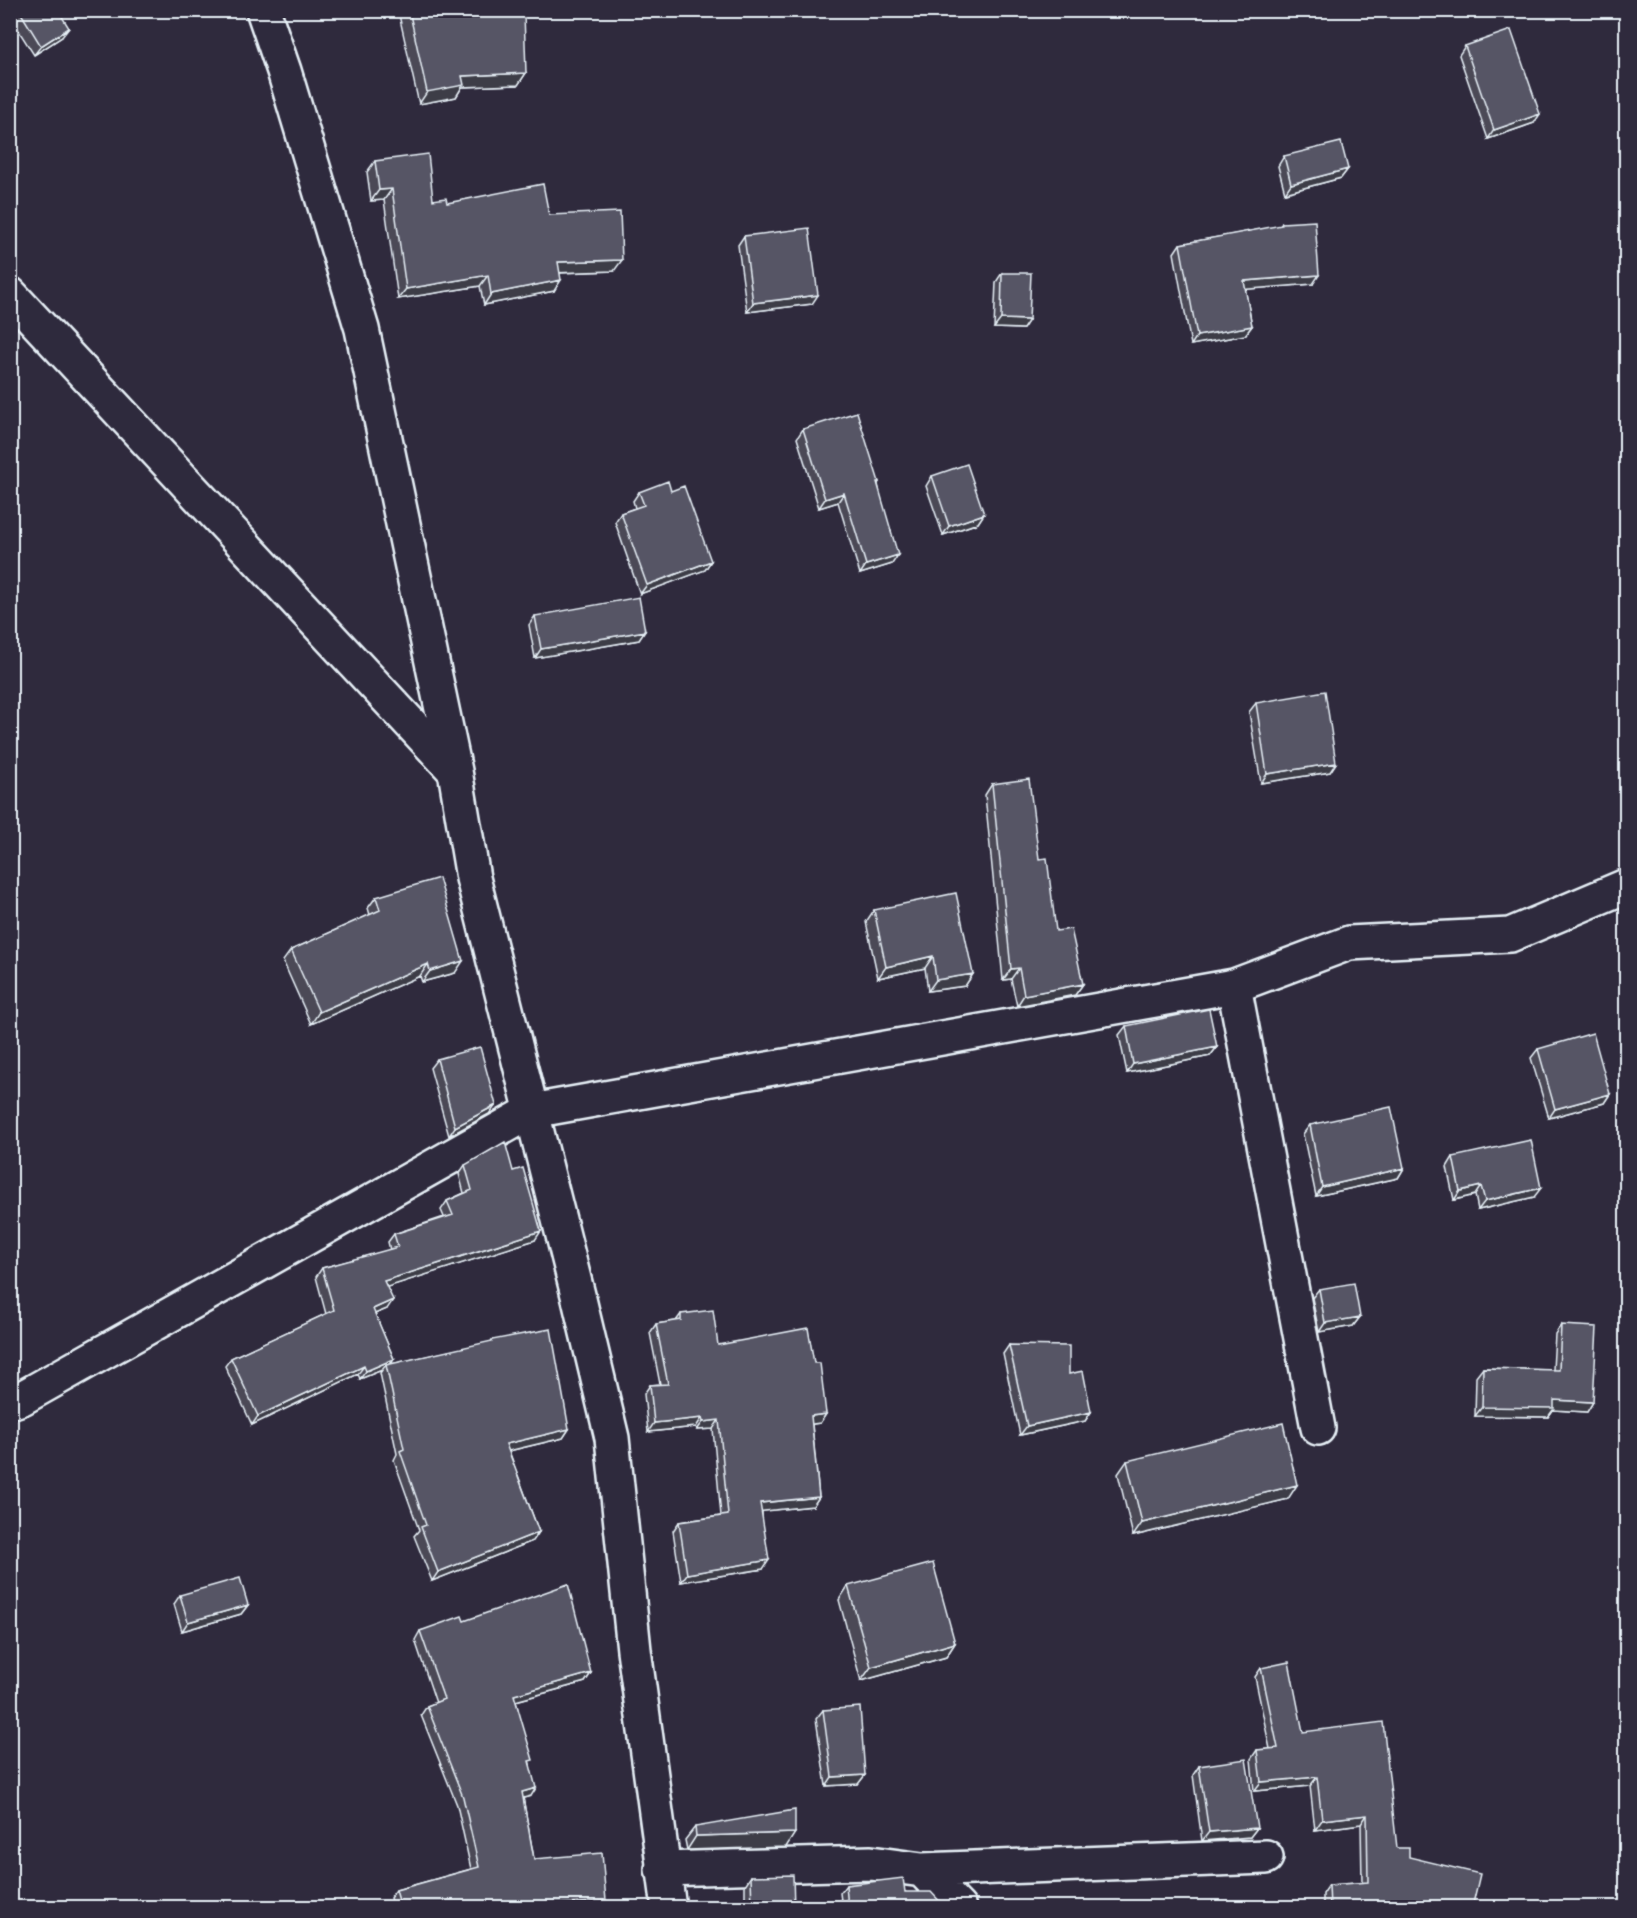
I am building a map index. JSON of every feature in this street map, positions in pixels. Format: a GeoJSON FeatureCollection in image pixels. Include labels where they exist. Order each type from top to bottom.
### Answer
{"type":"FeatureCollection","features":[{"type":"Feature","properties":{"kind":"street"},"geometry":{"type":"LineString","coordinates":[[263,10],[284,71],[362,329],[455,771],[473,878],[577,1288],[612,1438],[634,1650],[669,1908]]}},
{"type":"Feature","properties":{"kind":"street"},"geometry":{"type":"LineString","coordinates":[[10,294],[455,771]]}},
{"type":"Feature","properties":{"kind":"street"},"geometry":{"type":"LineString","coordinates":[[10,1402],[22,1398],[532,1111],[1234,986],[1349,943],[1510,935],[1626,886]]}},
{"type":"Feature","properties":{"kind":"street"},"geometry":{"type":"LineString","coordinates":[[1234,986],[1318,1428]]}},
{"type":"Feature","properties":{"kind":"street"},"geometry":{"type":"LineString","coordinates":[[662,1869],[871,1863],[922,1870],[1266,1857]]}},
{"type":"Feature","properties":{"kind":"street"},"geometry":{"type":"LineString","coordinates":[[922,1870],[959,1908]]}},
{"type":"Feature","properties":{"kind":"building"},"geometry":{"type":"Polygon","coordinates":[[[19,10],[58,10],[69,28],[41,46],[19,10]]]}},
{"type":"Feature","properties":{"kind":"building"},"geometry":{"type":"Polygon","coordinates":[[[409,10],[508,10],[508,14],[524,13],[526,73],[462,76],[464,85],[427,92],[409,10]]]}},
{"type":"Feature","properties":{"kind":"building"},"geometry":{"type":"Polygon","coordinates":[[[1511,30],[1540,114],[1494,130],[1465,46],[1511,30]]]}},
{"type":"Feature","properties":{"kind":"building"},"geometry":{"type":"Polygon","coordinates":[[[1341,142],[1348,169],[1291,184],[1284,156],[1341,142]]]}},
{"type":"Feature","properties":{"kind":"building"},"geometry":{"type":"Polygon","coordinates":[[[428,154],[433,200],[446,198],[447,203],[543,184],[549,215],[620,212],[622,260],[558,262],[561,280],[491,294],[488,275],[406,289],[392,189],[379,190],[375,161],[428,154]]]}},
{"type":"Feature","properties":{"kind":"building"},"geometry":{"type":"Polygon","coordinates":[[[1315,221],[1319,275],[1244,281],[1252,326],[1197,336],[1180,244],[1282,225],[1282,223],[1315,221]]]}},
{"type":"Feature","properties":{"kind":"building"},"geometry":{"type":"Polygon","coordinates":[[[809,228],[818,295],[753,303],[744,236],[809,228]]]}},
{"type":"Feature","properties":{"kind":"building"},"geometry":{"type":"Polygon","coordinates":[[[1002,273],[1031,273],[1029,320],[1001,319],[1002,273]]]}},
{"type":"Feature","properties":{"kind":"building"},"geometry":{"type":"Polygon","coordinates":[[[857,412],[879,482],[877,482],[898,555],[866,565],[844,493],[825,499],[803,429],[857,412]]]}},
{"type":"Feature","properties":{"kind":"building"},"geometry":{"type":"Polygon","coordinates":[[[967,464],[984,514],[949,526],[932,476],[967,464]]]}},
{"type":"Feature","properties":{"kind":"building"},"geometry":{"type":"Polygon","coordinates":[[[668,481],[671,491],[684,486],[711,561],[647,585],[621,513],[644,505],[639,492],[668,481]]]}},
{"type":"Feature","properties":{"kind":"building"},"geometry":{"type":"Polygon","coordinates":[[[639,597],[645,631],[541,649],[535,616],[639,597]]]}},
{"type":"Feature","properties":{"kind":"building"},"geometry":{"type":"Polygon","coordinates":[[[1325,691],[1336,763],[1267,774],[1256,703],[1325,691]]]}},
{"type":"Feature","properties":{"kind":"building"},"geometry":{"type":"Polygon","coordinates":[[[1029,779],[1039,859],[1047,858],[1056,931],[1071,929],[1083,984],[1024,995],[1019,968],[1011,969],[992,784],[1029,779]]]}},
{"type":"Feature","properties":{"kind":"building"},"geometry":{"type":"Polygon","coordinates":[[[439,878],[463,961],[430,971],[428,964],[319,1012],[291,950],[380,910],[376,897],[439,878]]]}},
{"type":"Feature","properties":{"kind":"building"},"geometry":{"type":"Polygon","coordinates":[[[956,893],[973,974],[936,980],[933,956],[886,967],[874,910],[956,893]]]}},
{"type":"Feature","properties":{"kind":"building"},"geometry":{"type":"Polygon","coordinates":[[[1209,1009],[1217,1047],[1133,1064],[1126,1026],[1209,1009]]]}},
{"type":"Feature","properties":{"kind":"building"},"geometry":{"type":"Polygon","coordinates":[[[1593,1033],[1610,1094],[1555,1109],[1538,1049],[1593,1033]]]}},
{"type":"Feature","properties":{"kind":"building"},"geometry":{"type":"Polygon","coordinates":[[[480,1047],[496,1105],[455,1127],[437,1059],[480,1047]]]}},
{"type":"Feature","properties":{"kind":"building"},"geometry":{"type":"Polygon","coordinates":[[[1391,1107],[1404,1168],[1322,1187],[1310,1125],[1391,1107]]]}},
{"type":"Feature","properties":{"kind":"building"},"geometry":{"type":"Polygon","coordinates":[[[1531,1140],[1541,1188],[1485,1201],[1481,1186],[1460,1191],[1453,1157],[1531,1140]]]}},
{"type":"Feature","properties":{"kind":"building"},"geometry":{"type":"Polygon","coordinates":[[[505,1142],[513,1171],[523,1168],[541,1231],[384,1281],[393,1300],[373,1309],[394,1359],[366,1371],[364,1366],[258,1416],[231,1358],[334,1310],[322,1268],[398,1247],[394,1234],[453,1215],[447,1201],[472,1190],[465,1165],[505,1142]]]}},
{"type":"Feature","properties":{"kind":"building"},"geometry":{"type":"Polygon","coordinates":[[[1354,1283],[1360,1317],[1325,1323],[1319,1289],[1354,1283]]]}},
{"type":"Feature","properties":{"kind":"building"},"geometry":{"type":"Polygon","coordinates":[[[713,1310],[718,1345],[808,1328],[814,1363],[820,1363],[826,1414],[811,1416],[819,1497],[760,1503],[769,1560],[687,1574],[679,1522],[728,1515],[719,1420],[703,1422],[702,1418],[654,1423],[650,1385],[668,1384],[656,1324],[681,1320],[681,1314],[713,1310]]]}},
{"type":"Feature","properties":{"kind":"building"},"geometry":{"type":"Polygon","coordinates":[[[1561,1325],[1597,1327],[1593,1402],[1554,1400],[1554,1408],[1482,1407],[1483,1368],[1559,1370],[1561,1325]]]}},
{"type":"Feature","properties":{"kind":"building"},"geometry":{"type":"Polygon","coordinates":[[[551,1329],[569,1429],[506,1444],[539,1532],[438,1572],[421,1527],[426,1525],[400,1451],[404,1449],[386,1365],[492,1340],[551,1329]]]}},
{"type":"Feature","properties":{"kind":"building"},"geometry":{"type":"Polygon","coordinates":[[[1009,1345],[1069,1346],[1069,1374],[1083,1371],[1091,1412],[1027,1426],[1009,1345]]]}},
{"type":"Feature","properties":{"kind":"building"},"geometry":{"type":"Polygon","coordinates":[[[1283,1423],[1297,1485],[1142,1523],[1127,1461],[1283,1423]]]}},
{"type":"Feature","properties":{"kind":"building"},"geometry":{"type":"Polygon","coordinates":[[[933,1563],[955,1643],[871,1667],[848,1586],[933,1563]]]}},
{"type":"Feature","properties":{"kind":"building"},"geometry":{"type":"Polygon","coordinates":[[[240,1578],[248,1605],[188,1622],[180,1595],[240,1578]]]}},
{"type":"Feature","properties":{"kind":"building"},"geometry":{"type":"Polygon","coordinates":[[[568,1584],[591,1673],[514,1695],[533,1760],[529,1761],[536,1788],[522,1792],[534,1859],[602,1853],[606,1901],[543,1906],[543,1908],[480,1908],[479,1904],[465,1908],[401,1908],[396,1890],[479,1867],[463,1797],[427,1706],[444,1699],[420,1631],[462,1616],[464,1621],[568,1584]]]}},
{"type":"Feature","properties":{"kind":"building"},"geometry":{"type":"Polygon","coordinates":[[[1289,1662],[1303,1732],[1383,1722],[1397,1848],[1409,1848],[1409,1857],[1480,1874],[1472,1908],[1330,1908],[1329,1885],[1368,1882],[1367,1815],[1322,1820],[1317,1777],[1261,1782],[1257,1750],[1278,1748],[1261,1668],[1289,1662]]]}},
{"type":"Feature","properties":{"kind":"building"},"geometry":{"type":"Polygon","coordinates":[[[860,1707],[865,1775],[832,1777],[823,1710],[860,1707]]]}},
{"type":"Feature","properties":{"kind":"building"},"geometry":{"type":"Polygon","coordinates":[[[1246,1759],[1257,1828],[1209,1832],[1199,1766],[1246,1759]]]}},
{"type":"Feature","properties":{"kind":"building"},"geometry":{"type":"Polygon","coordinates":[[[795,1810],[795,1833],[696,1836],[695,1827],[795,1810]]]}},
{"type":"Feature","properties":{"kind":"building"},"geometry":{"type":"Polygon","coordinates":[[[793,1875],[794,1908],[752,1908],[751,1876],[793,1875]]]}},
{"type":"Feature","properties":{"kind":"building"},"geometry":{"type":"Polygon","coordinates":[[[903,1878],[905,1892],[931,1892],[946,1908],[848,1908],[846,1885],[903,1878]]]}}]}
